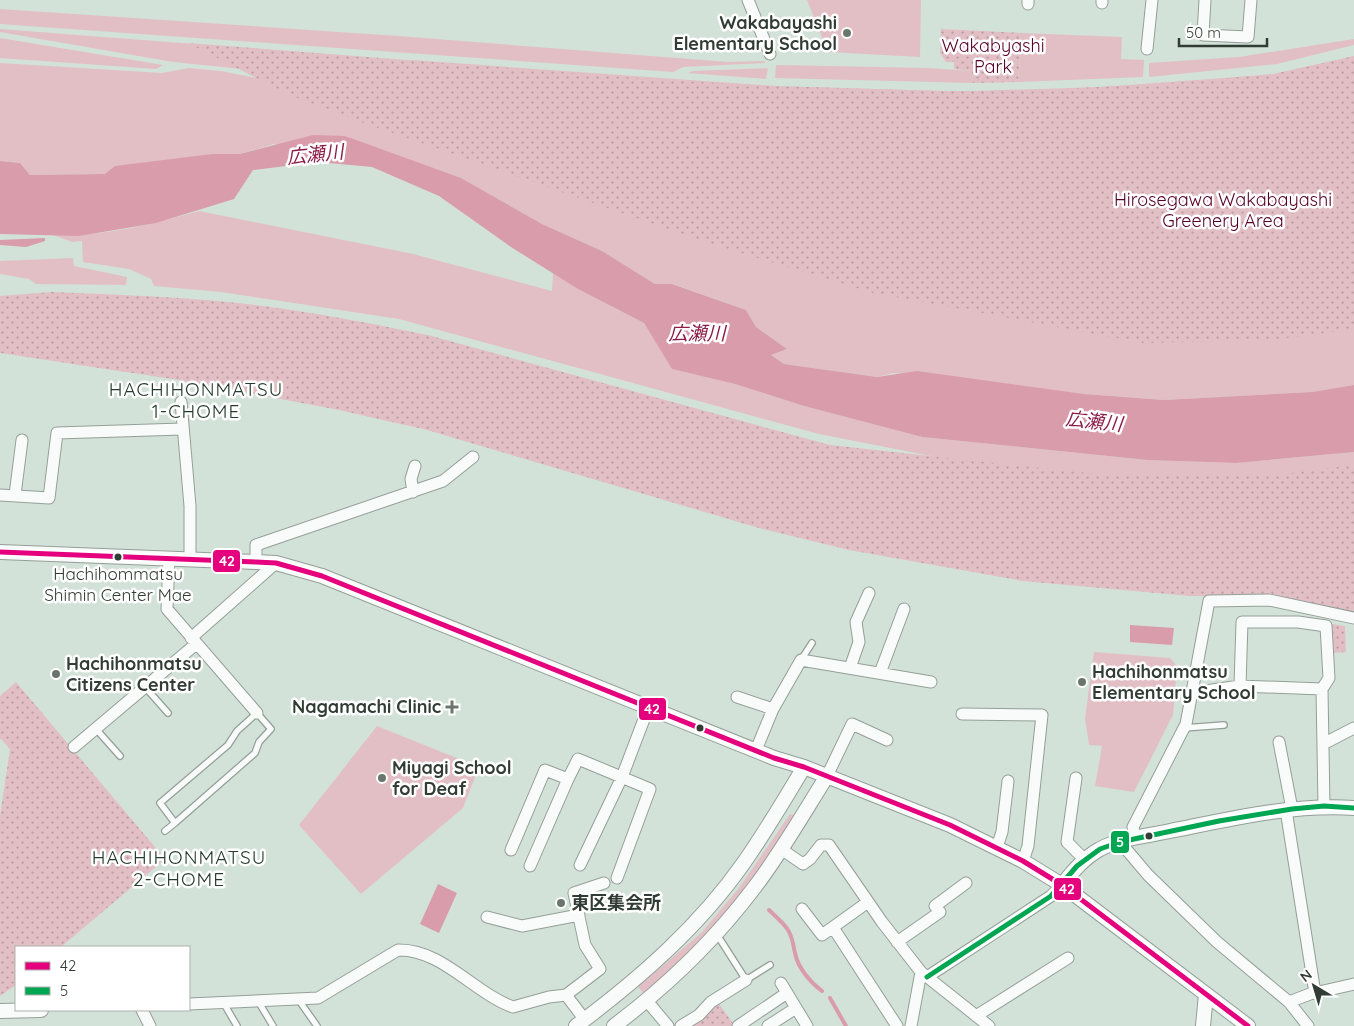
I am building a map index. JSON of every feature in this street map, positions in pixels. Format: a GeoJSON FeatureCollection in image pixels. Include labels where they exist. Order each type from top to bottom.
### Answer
{"type":"FeatureCollection","features":[{"type":"Feature","properties":{"kind":"street"},"geometry":{"type":"LineString","coordinates":[[748,0],[770,54]]}},
{"type":"Feature","properties":{"kind":"street"},"geometry":{"type":"LineString","coordinates":[[1147,49],[1152,0]]}},
{"type":"Feature","properties":{"kind":"street"},"geometry":{"type":"LineString","coordinates":[[1205,0],[1203,35],[1248,36],[1251,0]]}},
{"type":"Feature","properties":{"kind":"street"},"geometry":{"type":"LineString","coordinates":[[181,402],[190,506],[190,558]]}},
{"type":"Feature","properties":{"kind":"street"},"geometry":{"type":"LineString","coordinates":[[0,495],[50,498],[57,433],[182,429]]}},
{"type":"Feature","properties":{"kind":"street"},"geometry":{"type":"LineString","coordinates":[[15,495],[22,440]]}},
{"type":"Feature","properties":{"kind":"street"},"geometry":{"type":"LineString","coordinates":[[256,562],[256,545],[443,481],[473,457]]}},
{"type":"Feature","properties":{"kind":"street"},"geometry":{"type":"LineString","coordinates":[[413,492],[411,479],[414,466]]}},
{"type":"Feature","properties":{"kind":"street"},"geometry":{"type":"LineString","coordinates":[[0,552],[190,558],[276,563],[322,576],[756,750],[950,825],[997,847],[1062,886],[1248,1026]]}},
{"type":"Feature","properties":{"kind":"street"},"geometry":{"type":"LineString","coordinates":[[169,558],[167,609],[257,713]]}},
{"type":"Feature","properties":{"kind":"street"},"geometry":{"type":"LineString","coordinates":[[74,747],[145,687],[276,563]]}},
{"type":"Feature","properties":{"kind":"street"},"geometry":{"type":"LineString","coordinates":[[850,668],[859,642],[856,622],[869,593]]}},
{"type":"Feature","properties":{"kind":"street"},"geometry":{"type":"LineString","coordinates":[[1135,838],[1132,827],[1184,728],[1209,601],[1269,600],[1354,618]]}},
{"type":"Feature","properties":{"kind":"street"},"geometry":{"type":"LineString","coordinates":[[880,673],[904,609]]}},
{"type":"Feature","properties":{"kind":"street"},"geometry":{"type":"LineString","coordinates":[[1240,686],[1242,622],[1298,622],[1326,626],[1329,678],[1322,689],[1324,806]]}},
{"type":"Feature","properties":{"kind":"street"},"geometry":{"type":"LineString","coordinates":[[756,750],[773,709],[801,660],[931,682]]}},
{"type":"Feature","properties":{"kind":"street"},"geometry":{"type":"LineString","coordinates":[[1191,693],[1240,686],[1322,689]]}},
{"type":"Feature","properties":{"kind":"street"},"geometry":{"type":"LineString","coordinates":[[737,697],[773,709]]}},
{"type":"Feature","properties":{"kind":"street"},"geometry":{"type":"LineString","coordinates":[[580,865],[622,777],[649,706]]}},
{"type":"Feature","properties":{"kind":"street"},"geometry":{"type":"LineString","coordinates":[[962,714],[1042,716],[1028,846],[1023,861]]}},
{"type":"Feature","properties":{"kind":"street"},"geometry":{"type":"LineString","coordinates":[[614,1026],[683,970],[755,888],[826,776],[852,724],[887,740]]}},
{"type":"Feature","properties":{"kind":"street"},"geometry":{"type":"LineString","coordinates":[[1323,744],[1354,728]]}},
{"type":"Feature","properties":{"kind":"street"},"geometry":{"type":"LineString","coordinates":[[1279,742],[1315,993]]}},
{"type":"Feature","properties":{"kind":"street"},"geometry":{"type":"LineString","coordinates":[[530,866],[578,759],[650,789],[617,878]]}},
{"type":"Feature","properties":{"kind":"street"},"geometry":{"type":"LineString","coordinates":[[566,995],[581,1023],[662,956],[702,914],[744,862],[804,767]]}},
{"type":"Feature","properties":{"kind":"street"},"geometry":{"type":"LineString","coordinates":[[511,850],[545,770],[568,779]]}},
{"type":"Feature","properties":{"kind":"street"},"geometry":{"type":"LineString","coordinates":[[1076,778],[1067,842],[1085,860]]}},
{"type":"Feature","properties":{"kind":"street"},"geometry":{"type":"LineString","coordinates":[[997,847],[1002,832],[1008,781]]}},
{"type":"Feature","properties":{"kind":"street"},"geometry":{"type":"LineString","coordinates":[[911,1026],[924,974],[1051,896],[1062,886],[1077,866],[1100,849],[1135,838],[1289,810],[1324,806],[1354,808]]}},
{"type":"Feature","properties":{"kind":"street"},"geometry":{"type":"LineString","coordinates":[[1120,842],[1148,876],[1217,942],[1289,1002],[1308,1026]]}},
{"type":"Feature","properties":{"kind":"street"},"geometry":{"type":"LineString","coordinates":[[781,849],[803,864],[810,859],[821,845],[828,845],[897,942],[924,974],[988,1026]]}},
{"type":"Feature","properties":{"kind":"street"},"geometry":{"type":"LineString","coordinates":[[190,1004],[318,998],[388,954],[403,950],[422,954],[438,962],[488,994],[513,1006],[548,997],[566,995],[600,969],[585,945],[574,892],[604,883]]}},
{"type":"Feature","properties":{"kind":"street"},"geometry":{"type":"LineString","coordinates":[[897,942],[940,912],[935,906],[966,883]]}},
{"type":"Feature","properties":{"kind":"street"},"geometry":{"type":"LineString","coordinates":[[802,909],[822,935],[868,902]]}},
{"type":"Feature","properties":{"kind":"street"},"geometry":{"type":"LineString","coordinates":[[487,917],[522,926],[579,915]]}},
{"type":"Feature","properties":{"kind":"street"},"geometry":{"type":"LineString","coordinates":[[834,928],[897,1026]]}},
{"type":"Feature","properties":{"kind":"street"},"geometry":{"type":"LineString","coordinates":[[976,1016],[1068,958]]}},
{"type":"Feature","properties":{"kind":"street"},"geometry":{"type":"LineString","coordinates":[[681,1026],[699,1015],[711,1002],[746,980]]}},
{"type":"Feature","properties":{"kind":"street"},"geometry":{"type":"LineString","coordinates":[[1289,1002],[1315,993],[1354,984]]}},
{"type":"Feature","properties":{"kind":"street"},"geometry":{"type":"LineString","coordinates":[[738,1026],[784,988],[807,1026]]}},
{"type":"Feature","properties":{"kind":"street"},"geometry":{"type":"LineString","coordinates":[[1203,1026],[1206,994]]}},
{"type":"Feature","properties":{"kind":"street"},"geometry":{"type":"LineString","coordinates":[[647,1001],[668,1026]]}},
{"type":"Feature","properties":{"kind":"street"},"geometry":{"type":"LineString","coordinates":[[768,1026],[796,1008]]}},
{"type":"Feature","properties":{"kind":"street"},"geometry":{"type":"LineString","coordinates":[[0,1011],[15,1011]]}},
{"type":"Feature","properties":{"kind":"street"},"geometry":{"type":"LineString","coordinates":[[142,1011],[150,1026]]}},
{"type":"Feature","properties":{"kind":"lane"},"geometry":{"type":"LineString","coordinates":[[801,660],[812,643]]}},
{"type":"Feature","properties":{"kind":"lane"},"geometry":{"type":"LineString","coordinates":[[145,687],[168,713]]}},
{"type":"Feature","properties":{"kind":"lane"},"geometry":{"type":"LineString","coordinates":[[165,831],[175,823],[255,754],[259,742],[270,729],[257,713],[237,731],[228,745],[160,804],[175,823]]}},
{"type":"Feature","properties":{"kind":"lane"},"geometry":{"type":"LineString","coordinates":[[1184,728],[1224,725]]}},
{"type":"Feature","properties":{"kind":"lane"},"geometry":{"type":"LineString","coordinates":[[96,729],[120,756]]}},
{"type":"Feature","properties":{"kind":"lane"},"geometry":{"type":"LineString","coordinates":[[716,933],[746,980],[770,965]]}},
{"type":"Feature","properties":{"kind":"lane"},"geometry":{"type":"LineString","coordinates":[[298,998],[317,1026]]}},
{"type":"Feature","properties":{"kind":"lane"},"geometry":{"type":"LineString","coordinates":[[258,1001],[274,1026]]}},
{"type":"Feature","properties":{"kind":"lane"},"geometry":{"type":"LineString","coordinates":[[223,1002],[237,1026]]}},
{"type":"Feature","properties":{"kind":"green space"},"geometry":{"type":"Polygon","coordinates":[[[807,0],[921,0],[920,57],[828,52],[807,0]]]}},
{"type":"Feature","properties":{"kind":"green space"},"geometry":{"type":"Polygon","coordinates":[[[0,9],[398,36],[728,62],[764,61],[765,63],[683,67],[673,72],[0,24],[0,9]]]}},
{"type":"Feature","properties":{"kind":"green space"},"geometry":{"type":"Polygon","coordinates":[[[0,29],[351,56],[252,70],[173,62],[0,32],[0,29]]]}},
{"type":"Feature","properties":{"kind":"green space","name":"Wakabyashi Park"},"geometry":{"type":"Polygon","coordinates":[[[941,29],[1022,33],[1018,82],[973,83],[972,71],[954,69],[954,62],[946,62],[940,53],[941,29]]]}},
{"type":"Feature","properties":{"kind":"green space"},"geometry":{"type":"Polygon","coordinates":[[[1022,33],[1122,37],[1121,59],[1144,60],[1143,77],[1018,82],[1022,33]]]}},
{"type":"Feature","properties":{"kind":"green space"},"geometry":{"type":"Polygon","coordinates":[[[0,38],[163,65],[156,69],[0,58],[0,38]]]}},
{"type":"Feature","properties":{"kind":"green space"},"geometry":{"type":"Polygon","coordinates":[[[1354,39],[1354,45],[1277,64],[1149,77],[1149,63],[1239,57],[1354,39]]]}},
{"type":"Feature","properties":{"kind":"green space","name":"Hirosegawa Wakabayashi Greenery Area"},"geometry":{"type":"Polygon","coordinates":[[[188,43],[664,80],[774,86],[941,91],[1025,91],[1186,82],[1273,74],[1354,56],[1354,329],[1272,340],[1143,343],[873,293],[702,241],[364,123],[290,95],[188,43]]]}},
{"type":"Feature","properties":{"kind":"green space","name":"Hirosegawa Wakabayashi Greenery Area"},"geometry":{"type":"Polygon","coordinates":[[[411,60],[774,86],[941,91],[940,134],[972,91],[1102,87],[1250,76],[1354,239],[1354,385],[1312,392],[1164,400],[1084,394],[894,373],[877,377],[784,364],[771,355],[787,349],[756,327],[746,310],[673,284],[655,284],[602,251],[542,224],[461,178],[415,162],[274,144],[240,154],[212,154],[105,174],[30,175],[20,163],[0,161],[0,63],[162,73],[189,68],[221,71],[311,89],[411,60]]]}},
{"type":"Feature","properties":{"kind":"green space"},"geometry":{"type":"Polygon","coordinates":[[[776,65],[928,68],[972,71],[973,83],[775,78],[776,65]]]}},
{"type":"Feature","properties":{"kind":"green space"},"geometry":{"type":"Polygon","coordinates":[[[768,68],[766,79],[688,73],[693,71],[768,68]]]}},
{"type":"Feature","properties":{"kind":"green space"},"geometry":{"type":"Polygon","coordinates":[[[199,211],[413,254],[552,291],[553,272],[578,289],[644,323],[673,369],[735,384],[804,406],[922,437],[1147,460],[1236,463],[1354,452],[1354,537],[1004,474],[941,458],[819,434],[399,319],[221,292],[154,286],[151,279],[129,269],[83,262],[82,241],[72,242],[53,235],[108,232],[199,211]]]}},
{"type":"Feature","properties":{"kind":"green space"},"geometry":{"type":"Polygon","coordinates":[[[73,258],[74,266],[127,277],[126,285],[36,284],[29,279],[0,274],[0,261],[73,258]]]}},
{"type":"Feature","properties":{"kind":"green space"},"geometry":{"type":"Polygon","coordinates":[[[51,292],[237,303],[304,312],[428,335],[830,445],[1105,475],[1275,475],[1354,465],[1354,615],[1269,597],[1190,596],[1023,581],[849,550],[759,528],[427,430],[339,410],[179,380],[0,353],[0,296],[51,292]]]}},
{"type":"Feature","properties":{"kind":"green space"},"geometry":{"type":"Polygon","coordinates":[[[1332,624],[1345,626],[1346,652],[1334,653],[1332,624]]]}},
{"type":"Feature","properties":{"kind":"green space"},"geometry":{"type":"Polygon","coordinates":[[[1094,652],[1170,658],[1177,666],[1173,715],[1134,792],[1095,786],[1102,746],[1089,745],[1085,718],[1094,652]]]}},
{"type":"Feature","properties":{"kind":"green space"},"geometry":{"type":"Polygon","coordinates":[[[16,682],[165,859],[62,946],[15,946],[15,986],[0,996],[0,816],[10,749],[0,738],[0,696],[16,682]]]}},
{"type":"Feature","properties":{"kind":"green space"},"geometry":{"type":"Polygon","coordinates":[[[377,726],[479,767],[463,808],[361,894],[299,825],[377,726]]]}},
{"type":"Feature","properties":{"kind":"green space"},"geometry":{"type":"Polygon","coordinates":[[[790,814],[796,816],[765,865],[709,933],[645,995],[638,987],[702,932],[739,888],[790,814]]]}},
{"type":"Feature","properties":{"kind":"green space"},"geometry":{"type":"Polygon","coordinates":[[[719,1004],[735,1026],[688,1026],[704,1018],[719,1004]]]}},
{"type":"Feature","properties":{"kind":"water","name":"広瀬川"},"geometry":{"type":"Polygon","coordinates":[[[313,135],[345,136],[461,178],[542,224],[602,251],[655,284],[672,284],[746,310],[756,327],[787,349],[771,355],[784,364],[877,377],[917,371],[1084,394],[1164,400],[1312,392],[1354,385],[1354,452],[1236,463],[1147,460],[922,437],[804,406],[735,384],[672,369],[644,323],[578,289],[511,247],[439,196],[372,167],[318,162],[253,170],[234,199],[156,223],[79,236],[0,234],[0,161],[20,163],[30,175],[105,174],[115,166],[212,154],[240,154],[313,135]]]}},
{"type":"Feature","properties":{"kind":"water"},"geometry":{"type":"Polygon","coordinates":[[[45,238],[45,241],[26,247],[0,245],[0,240],[45,238]]]}},
{"type":"Feature","properties":{"kind":"water"},"geometry":{"type":"Polygon","coordinates":[[[1130,625],[1174,628],[1172,645],[1130,642],[1130,625]]]}},
{"type":"Feature","properties":{"kind":"water"},"geometry":{"type":"Polygon","coordinates":[[[438,884],[457,893],[439,933],[420,924],[438,884]]]}},
{"type":"Feature","properties":{"kind":"waterway"},"geometry":{"type":"LineString","coordinates":[[769,910],[790,933],[797,959],[802,969],[809,979],[822,991]]}},
{"type":"Feature","properties":{"kind":"waterway"},"geometry":{"type":"LineString","coordinates":[[830,998],[846,1026]]}},
{"type":"Feature","properties":{"kind":"transit line","name":"42"},"geometry":{"type":"LineString","coordinates":[[0,552],[276,563],[322,576],[774,758],[804,767],[950,825],[1023,861],[1062,885],[1248,1026]]}},
{"type":"Feature","properties":{"kind":"transit line","name":"5"},"geometry":{"type":"LineString","coordinates":[[927,977],[1051,896],[1077,866],[1100,849],[1120,842],[1219,821],[1292,809],[1324,806],[1354,808]]}},
{"type":"Feature","properties":{"kind":"place","name":"Wakabayashi Elementary School"},"geometry":{"type":"Point","coordinates":[847,33]}},
{"type":"Feature","properties":{"kind":"place","name":"Hachihommatsu Shimin Center Mae"},"geometry":{"type":"Point","coordinates":[118,557]}},
{"type":"Feature","properties":{"kind":"place","name":"Hachihonmatsu Citizens Center"},"geometry":{"type":"Point","coordinates":[56,674]}},
{"type":"Feature","properties":{"kind":"place","name":"Hachihonmatsu Elementary School"},"geometry":{"type":"Point","coordinates":[1082,682]}},
{"type":"Feature","properties":{"kind":"place","name":"Nagamachi Clinic"},"geometry":{"type":"Point","coordinates":[452,707]}},
{"type":"Feature","properties":{"kind":"place","name":"Miyagi School for Deaf"},"geometry":{"type":"Point","coordinates":[382,778]}},
{"type":"Feature","properties":{"kind":"place","name":"東区集会所"},"geometry":{"type":"Point","coordinates":[561,903]}},
{"type":"Feature","properties":{"kind":"district","name":"HACHIHONMATSU 1-CHOME"},"geometry":{"type":"Point","coordinates":[196,400]}},
{"type":"Feature","properties":{"kind":"district","name":"HACHIHONMATSU 2-CHOME"},"geometry":{"type":"Point","coordinates":[179,868]}}]}
